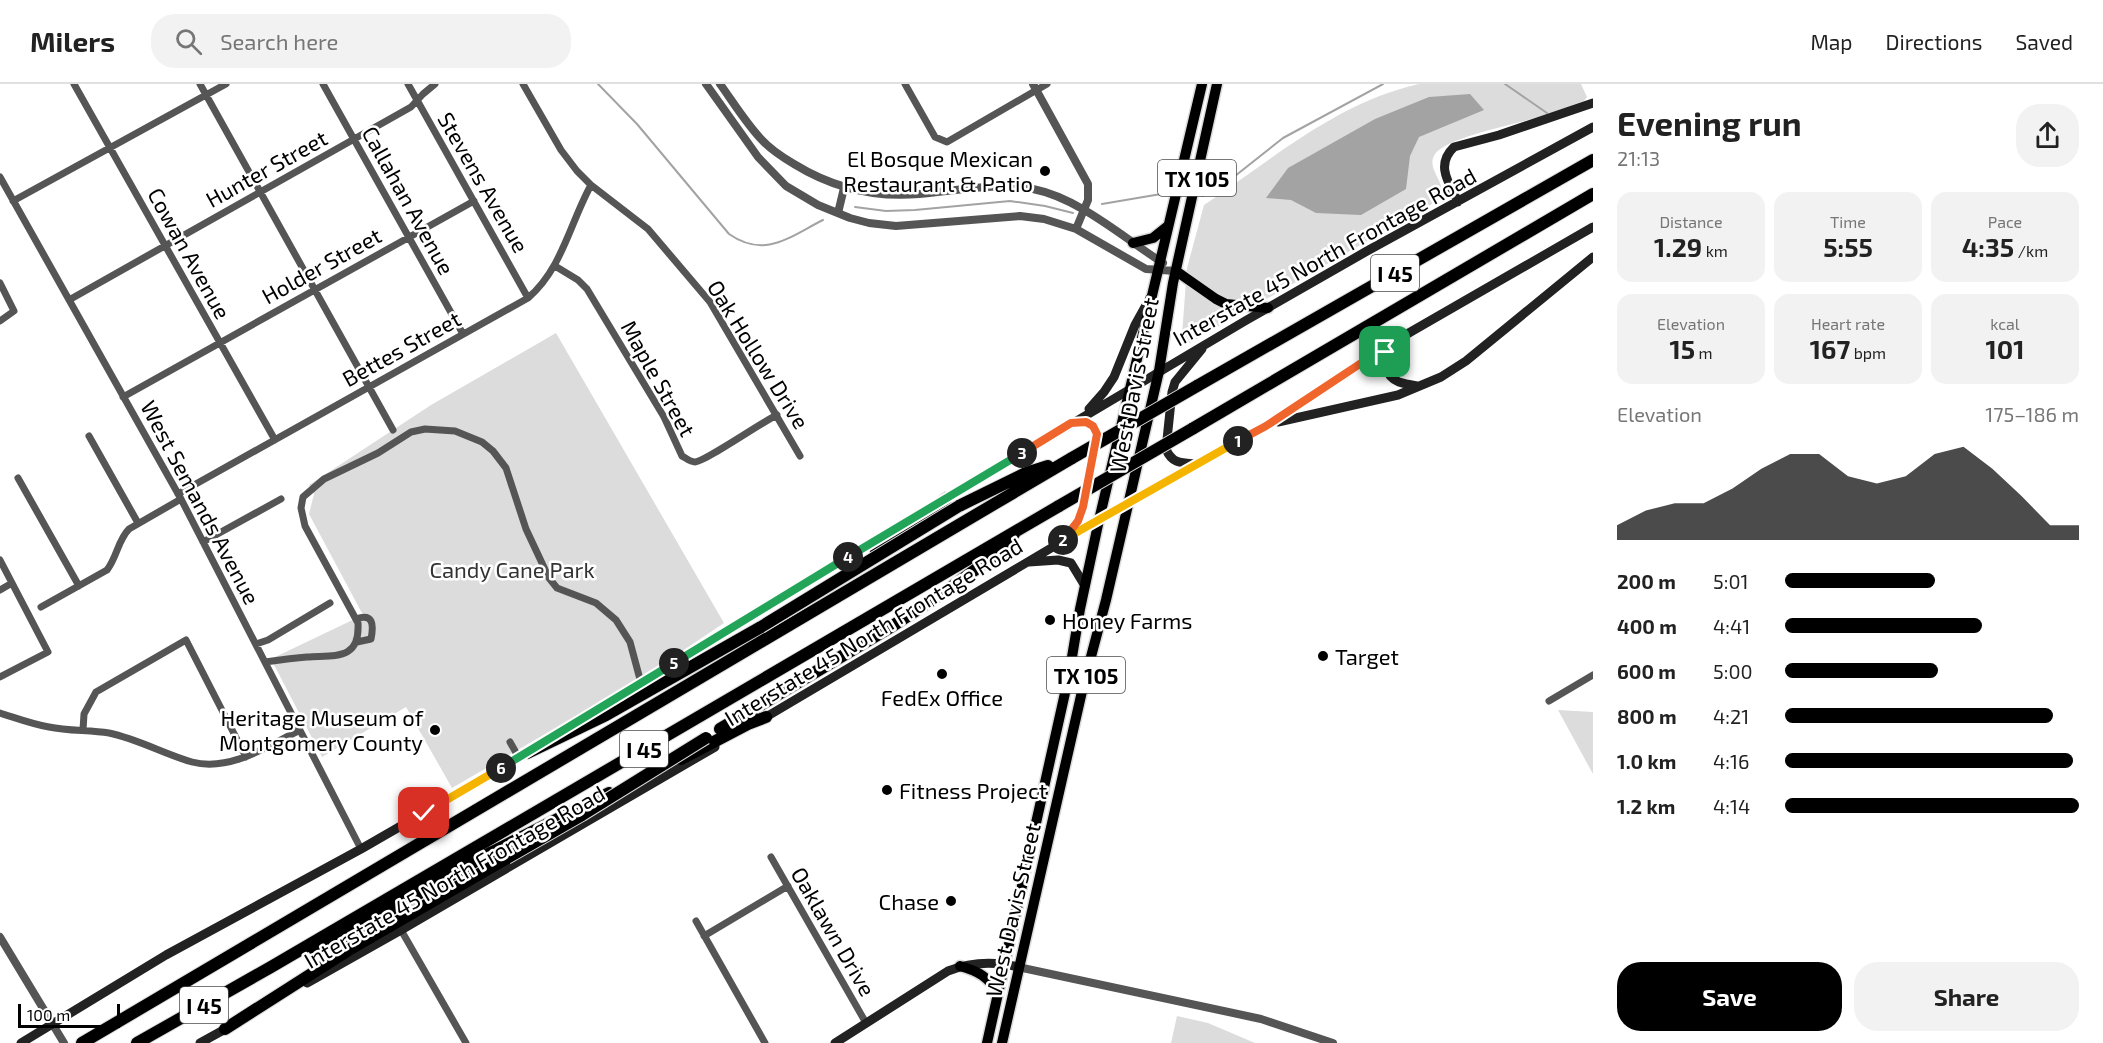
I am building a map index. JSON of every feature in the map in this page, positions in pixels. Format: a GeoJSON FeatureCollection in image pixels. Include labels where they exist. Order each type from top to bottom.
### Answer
{"type":"FeatureCollection","features":[{"type":"Feature","properties":{"kind":"highway","name":"I 45"},"geometry":{"type":"LineString","coordinates":[[82,1043],[1072,458],[1593,160]]}},
{"type":"Feature","properties":{"kind":"highway","name":"I 45"},"geometry":{"type":"LineString","coordinates":[[137,1043],[271,967],[1593,194]]}},
{"type":"Feature","properties":{"kind":"highway"},"geometry":{"type":"LineString","coordinates":[[523,756],[616,710],[761,627],[959,506],[1026,473],[1072,458]]}},
{"type":"Feature","properties":{"kind":"highway"},"geometry":{"type":"LineString","coordinates":[[672,694],[816,596],[947,498]]}},
{"type":"Feature","properties":{"kind":"highway"},"geometry":{"type":"LineString","coordinates":[[225,1029],[352,948],[582,814],[894,625],[1004,549],[1016,531]]}},
{"type":"Feature","properties":{"kind":"highway"},"geometry":{"type":"LineString","coordinates":[[271,967],[339,939],[492,852],[747,724],[766,717]]}},
{"type":"Feature","properties":{"kind":"main road","name":"West Davis Street"},"geometry":{"type":"LineString","coordinates":[[987,1043],[1069,675],[1099,520],[1202,84]]}},
{"type":"Feature","properties":{"kind":"main road","name":"West Davis Street"},"geometry":{"type":"LineString","coordinates":[[1002,1043],[1080,697],[1106,600],[1159,371],[1176,271],[1217,84]]}},
{"type":"Feature","properties":{"kind":"main road"},"geometry":{"type":"LineString","coordinates":[[1198,102],[1202,118],[1209,122]]}},
{"type":"Feature","properties":{"kind":"main road"},"geometry":{"type":"LineString","coordinates":[[1458,202],[1443,166],[1449,152],[1454,147],[1498,135],[1593,103]]}},
{"type":"Feature","properties":{"kind":"main road","name":"Interstate 45 North Frontage Road"},"geometry":{"type":"LineString","coordinates":[[21,1043],[166,955],[362,849],[523,756],[640,683],[1208,342],[1593,127]]}},
{"type":"Feature","properties":{"kind":"main road"},"geometry":{"type":"LineString","coordinates":[[1133,243],[1153,238],[1168,225]]}},
{"type":"Feature","properties":{"kind":"main road","name":"Interstate 45 North Frontage Road"},"geometry":{"type":"LineString","coordinates":[[200,1043],[401,930],[1099,520],[1266,426],[1396,340],[1593,227]]}},
{"type":"Feature","properties":{"kind":"main road"},"geometry":{"type":"LineString","coordinates":[[1266,426],[1398,395],[1441,377],[1466,361],[1593,257]]}},
{"type":"Feature","properties":{"kind":"main road"},"geometry":{"type":"LineString","coordinates":[[1176,271],[1226,304],[1268,308]]}},
{"type":"Feature","properties":{"kind":"main road"},"geometry":{"type":"LineString","coordinates":[[1081,417],[1104,392],[1114,377],[1135,325],[1152,294]]}},
{"type":"Feature","properties":{"kind":"main road"},"geometry":{"type":"LineString","coordinates":[[1396,340],[1385,352],[1385,363],[1389,373],[1397,381],[1418,386]]}},
{"type":"Feature","properties":{"kind":"main road"},"geometry":{"type":"LineString","coordinates":[[1197,464],[1177,463],[1169,457],[1166,449],[1175,382],[1208,342]]}},
{"type":"Feature","properties":{"kind":"main road"},"geometry":{"type":"LineString","coordinates":[[1063,541],[1081,514],[1097,434],[1093,426],[1086,422],[1071,423]]}},
{"type":"Feature","properties":{"kind":"main road"},"geometry":{"type":"LineString","coordinates":[[1027,562],[1058,560],[1071,563],[1085,586]]}},
{"type":"Feature","properties":{"kind":"main road"},"geometry":{"type":"LineString","coordinates":[[835,1043],[935,977],[960,966],[988,963],[1018,967]]}},
{"type":"Feature","properties":{"kind":"main road"},"geometry":{"type":"LineString","coordinates":[[960,966],[982,974],[998,994]]}},
{"type":"Feature","properties":{"kind":"street","name":"Cowan Avenue"},"geometry":{"type":"LineString","coordinates":[[74,84],[275,440]]}},
{"type":"Feature","properties":{"kind":"street"},"geometry":{"type":"LineString","coordinates":[[200,84],[393,430]]}},
{"type":"Feature","properties":{"kind":"street"},"geometry":{"type":"LineString","coordinates":[[13,201],[226,84]]}},
{"type":"Feature","properties":{"kind":"street","name":"Callahan Avenue"},"geometry":{"type":"LineString","coordinates":[[323,84],[463,334]]}},
{"type":"Feature","properties":{"kind":"street","name":"Stevens Avenue"},"geometry":{"type":"LineString","coordinates":[[408,84],[528,298]]}},
{"type":"Feature","properties":{"kind":"street"},"geometry":{"type":"LineString","coordinates":[[417,101],[435,84]]}},
{"type":"Feature","properties":{"kind":"street","name":"Oak Hollow Drive"},"geometry":{"type":"LineString","coordinates":[[523,84],[561,150],[591,185],[648,229],[710,302],[800,456]]}},
{"type":"Feature","properties":{"kind":"street"},"geometry":{"type":"LineString","coordinates":[[706,84],[760,159],[786,186],[818,205],[838,213],[869,223],[896,226],[1020,216],[1044,219],[1076,229],[1146,269],[1159,265]]}},
{"type":"Feature","properties":{"kind":"street"},"geometry":{"type":"LineString","coordinates":[[720,84],[761,139],[770,147],[808,173],[844,188],[870,194],[897,195],[1004,186],[1050,194],[1085,211],[1133,243],[1159,265],[1176,271]]}},
{"type":"Feature","properties":{"kind":"street"},"geometry":{"type":"LineString","coordinates":[[905,84],[935,137],[942,141],[950,140],[1035,87],[1047,84]]}},
{"type":"Feature","properties":{"kind":"street"},"geometry":{"type":"LineString","coordinates":[[1035,87],[1088,184],[1089,198],[1076,229]]}},
{"type":"Feature","properties":{"kind":"street","name":"Hunter Street"},"geometry":{"type":"LineString","coordinates":[[69,300],[354,140],[411,107],[417,101]]}},
{"type":"Feature","properties":{"kind":"street"},"geometry":{"type":"LineString","coordinates":[[760,159],[770,147]]}},
{"type":"Feature","properties":{"kind":"street","name":"West Semands Avenue"},"geometry":{"type":"LineString","coordinates":[[0,177],[3,191],[13,201],[179,496],[362,849]]}},
{"type":"Feature","properties":{"kind":"street","name":"Bettes Street"},"geometry":{"type":"LineString","coordinates":[[41,607],[107,570],[113,562],[123,535],[179,496],[528,298],[545,281],[555,266],[579,206],[591,185]]}},
{"type":"Feature","properties":{"kind":"street"},"geometry":{"type":"LineString","coordinates":[[838,213],[844,188]]}},
{"type":"Feature","properties":{"kind":"street","name":"Holder Street"},"geometry":{"type":"LineString","coordinates":[[123,397],[474,201]]}},
{"type":"Feature","properties":{"kind":"street","name":"Maple Street"},"geometry":{"type":"LineString","coordinates":[[555,266],[587,288],[664,417],[682,456],[696,462],[706,459],[730,441],[777,415]]}},
{"type":"Feature","properties":{"kind":"street"},"geometry":{"type":"LineString","coordinates":[[0,283],[14,309],[12,314],[0,321]]}},
{"type":"Feature","properties":{"kind":"street"},"geometry":{"type":"LineString","coordinates":[[265,662],[295,657],[339,656],[351,650],[357,642],[358,623],[304,526],[301,508],[303,497],[324,479],[378,453],[411,432],[425,429],[455,431],[482,442],[493,452],[506,468],[526,529],[549,578],[557,588],[596,603],[616,620],[630,642],[640,683]]}},
{"type":"Feature","properties":{"kind":"street"},"geometry":{"type":"LineString","coordinates":[[89,436],[138,523]]}},
{"type":"Feature","properties":{"kind":"street"},"geometry":{"type":"LineString","coordinates":[[18,478],[79,586]]}},
{"type":"Feature","properties":{"kind":"street"},"geometry":{"type":"LineString","coordinates":[[203,542],[281,499]]}},
{"type":"Feature","properties":{"kind":"street"},"geometry":{"type":"LineString","coordinates":[[0,560],[48,652],[0,677]]}},
{"type":"Feature","properties":{"kind":"street"},"geometry":{"type":"LineString","coordinates":[[0,590],[12,583]]}},
{"type":"Feature","properties":{"kind":"street"},"geometry":{"type":"LineString","coordinates":[[256,644],[268,640],[330,603]]}},
{"type":"Feature","properties":{"kind":"street"},"geometry":{"type":"LineString","coordinates":[[356,619],[369,617],[372,632],[371,639],[357,642]]}},
{"type":"Feature","properties":{"kind":"street"},"geometry":{"type":"LineString","coordinates":[[83,730],[84,714],[96,692],[186,640],[246,757]]}},
{"type":"Feature","properties":{"kind":"street"},"geometry":{"type":"LineString","coordinates":[[1549,701],[1593,675]]}},
{"type":"Feature","properties":{"kind":"street"},"geometry":{"type":"LineString","coordinates":[[0,713],[50,728],[110,734],[198,763],[228,762],[246,757],[300,730]]}},
{"type":"Feature","properties":{"kind":"street"},"geometry":{"type":"LineString","coordinates":[[510,742],[523,756]]}},
{"type":"Feature","properties":{"kind":"street","name":"Oaklawn Drive"},"geometry":{"type":"LineString","coordinates":[[771,857],[866,1023]]}},
{"type":"Feature","properties":{"kind":"street"},"geometry":{"type":"LineString","coordinates":[[704,936],[788,886]]}},
{"type":"Feature","properties":{"kind":"street"},"geometry":{"type":"LineString","coordinates":[[696,921],[765,1043]]}},
{"type":"Feature","properties":{"kind":"street"},"geometry":{"type":"LineString","coordinates":[[401,930],[466,1043]]}},
{"type":"Feature","properties":{"kind":"street"},"geometry":{"type":"LineString","coordinates":[[0,937],[61,1039]]}},
{"type":"Feature","properties":{"kind":"street"},"geometry":{"type":"LineString","coordinates":[[1018,967],[1261,1018],[1333,1043]]}},
{"type":"Feature","properties":{"kind":"green space"},"geometry":{"type":"Polygon","coordinates":[[[1419,84],[1581,84],[1587,97],[1584,101],[1538,117],[1465,137],[1441,148],[1433,160],[1441,189],[1441,195],[1437,201],[1181,348],[1187,268],[1204,205],[1306,134],[1333,118],[1360,104],[1419,84]]]}},
{"type":"Feature","properties":{"kind":"green space","name":"Candy Cane Park"},"geometry":{"type":"Polygon","coordinates":[[[556,333],[724,623],[645,676],[452,788],[406,707],[322,757],[271,659],[363,615],[309,514],[314,494],[309,485],[431,405],[556,333]]]}},
{"type":"Feature","properties":{"kind":"green space"},"geometry":{"type":"Polygon","coordinates":[[[1558,710],[1593,712],[1593,774],[1558,710]]]}},
{"type":"Feature","properties":{"kind":"green space"},"geometry":{"type":"Polygon","coordinates":[[[1177,1016],[1208,1023],[1255,1043],[1171,1043],[1177,1016]]]}},
{"type":"Feature","properties":{"kind":"shaded area"},"geometry":{"type":"Polygon","coordinates":[[[1470,94],[1484,110],[1419,137],[1410,156],[1406,189],[1361,215],[1316,213],[1291,200],[1266,198],[1288,168],[1375,119],[1429,97],[1470,94]]]}},
{"type":"Feature","properties":{"kind":"waterway"},"geometry":{"type":"LineString","coordinates":[[598,84],[637,124],[729,234],[754,245],[766,245],[777,243],[823,220]]}},
{"type":"Feature","properties":{"kind":"waterway"},"geometry":{"type":"LineString","coordinates":[[1202,196],[1216,191],[1283,138],[1383,84]]}},
{"type":"Feature","properties":{"kind":"waterway"},"geometry":{"type":"LineString","coordinates":[[1505,84],[1547,113]]}},
{"type":"Feature","properties":{"kind":"waterway"},"geometry":{"type":"LineString","coordinates":[[1102,204],[1161,194]]}},
{"type":"Feature","properties":{"kind":"waterway"},"geometry":{"type":"LineString","coordinates":[[855,207],[886,211],[915,210],[1010,201],[1073,213]]}},
{"type":"Feature","properties":{"kind":"place","name":"El Bosque Mexican Restaurant & Patio"},"geometry":{"type":"Point","coordinates":[1045,171]}},
{"type":"Feature","properties":{"kind":"place","name":"Honey Farms"},"geometry":{"type":"Point","coordinates":[1050,620]}},
{"type":"Feature","properties":{"kind":"place","name":"Target"},"geometry":{"type":"Point","coordinates":[1323,656]}},
{"type":"Feature","properties":{"kind":"place","name":"FedEx Office"},"geometry":{"type":"Point","coordinates":[942,674]}},
{"type":"Feature","properties":{"kind":"place","name":"Heritage Museum of Montgomery County"},"geometry":{"type":"Point","coordinates":[435,730]}},
{"type":"Feature","properties":{"kind":"place","name":"Fitness Project"},"geometry":{"type":"Point","coordinates":[887,790]}},
{"type":"Feature","properties":{"kind":"place","name":"Chase"},"geometry":{"type":"Point","coordinates":[951,901]}},
{"type":"Feature","properties":{"kind":"route"},"geometry":{"type":"LineString","coordinates":[[424,813],[715,640],[1071,423],[1086,422],[1093,426],[1097,434],[1083,507],[1078,521],[1063,541],[1266,426],[1396,340],[1385,352]]}}]}
